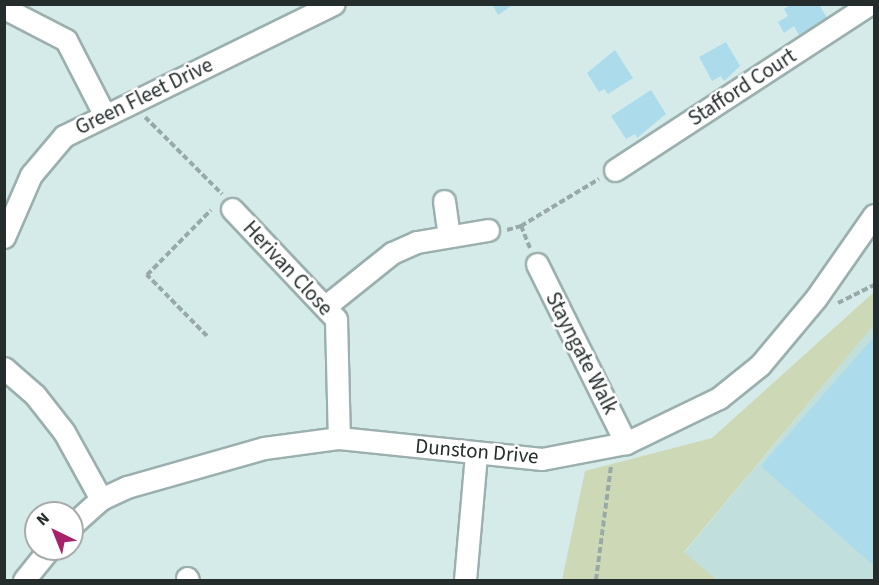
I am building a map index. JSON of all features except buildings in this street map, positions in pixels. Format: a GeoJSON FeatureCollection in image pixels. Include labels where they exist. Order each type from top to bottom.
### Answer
{"type":"FeatureCollection","features":[{"type":"Feature","properties":{"kind":"street","name":"Green Fleet Drive"},"geometry":{"type":"LineString","coordinates":[[4,237],[46,151],[103,112],[333,4]]}},
{"type":"Feature","properties":{"kind":"street","name":"Stafford Court"},"geometry":{"type":"LineString","coordinates":[[615,170],[870,4]]}},
{"type":"Feature","properties":{"kind":"street"},"geometry":{"type":"LineString","coordinates":[[4,8],[66,40],[103,112]]}},
{"type":"Feature","properties":{"kind":"street"},"geometry":{"type":"LineString","coordinates":[[444,201],[449,236]]}},
{"type":"Feature","properties":{"kind":"street","name":"Herivan Close"},"geometry":{"type":"LineString","coordinates":[[228,203],[327,305],[336,319],[340,348],[339,438]]}},
{"type":"Feature","properties":{"kind":"street","name":"Dunston Drive"},"geometry":{"type":"LineString","coordinates":[[84,514],[101,499],[181,469],[264,448],[339,438],[476,455],[542,459],[626,443],[719,398],[760,364],[816,298],[874,215]]}},
{"type":"Feature","properties":{"kind":"street"},"geometry":{"type":"LineString","coordinates":[[327,305],[392,253],[449,236],[488,230]]}},
{"type":"Feature","properties":{"kind":"street","name":"Stayngate Walk"},"geometry":{"type":"LineString","coordinates":[[537,264],[626,443]]}},
{"type":"Feature","properties":{"kind":"street"},"geometry":{"type":"LineString","coordinates":[[4,368],[35,395],[64,432],[101,499]]}},
{"type":"Feature","properties":{"kind":"street"},"geometry":{"type":"LineString","coordinates":[[465,580],[476,455]]}},
{"type":"Feature","properties":{"kind":"street"},"geometry":{"type":"LineString","coordinates":[[24,580],[39,561]]}},
{"type":"Feature","properties":{"kind":"path"},"geometry":{"type":"LineString","coordinates":[[130,101],[228,203],[147,275],[207,336]]}},
{"type":"Feature","properties":{"kind":"path"},"geometry":{"type":"LineString","coordinates":[[537,264],[521,226],[615,170]]}},
{"type":"Feature","properties":{"kind":"path"},"geometry":{"type":"LineString","coordinates":[[832,305],[874,285]]}},
{"type":"Feature","properties":{"kind":"path"},"geometry":{"type":"LineString","coordinates":[[596,580],[614,461]]}},
{"type":"Feature","properties":{"kind":"shaded area"},"geometry":{"type":"Polygon","coordinates":[[[874,325],[874,580],[717,580],[684,553],[874,325]]]}},
{"type":"Feature","properties":{"kind":"green space"},"geometry":{"type":"Polygon","coordinates":[[[874,292],[874,325],[684,552],[717,580],[562,580],[585,471],[712,438],[874,292]]]}}]}
